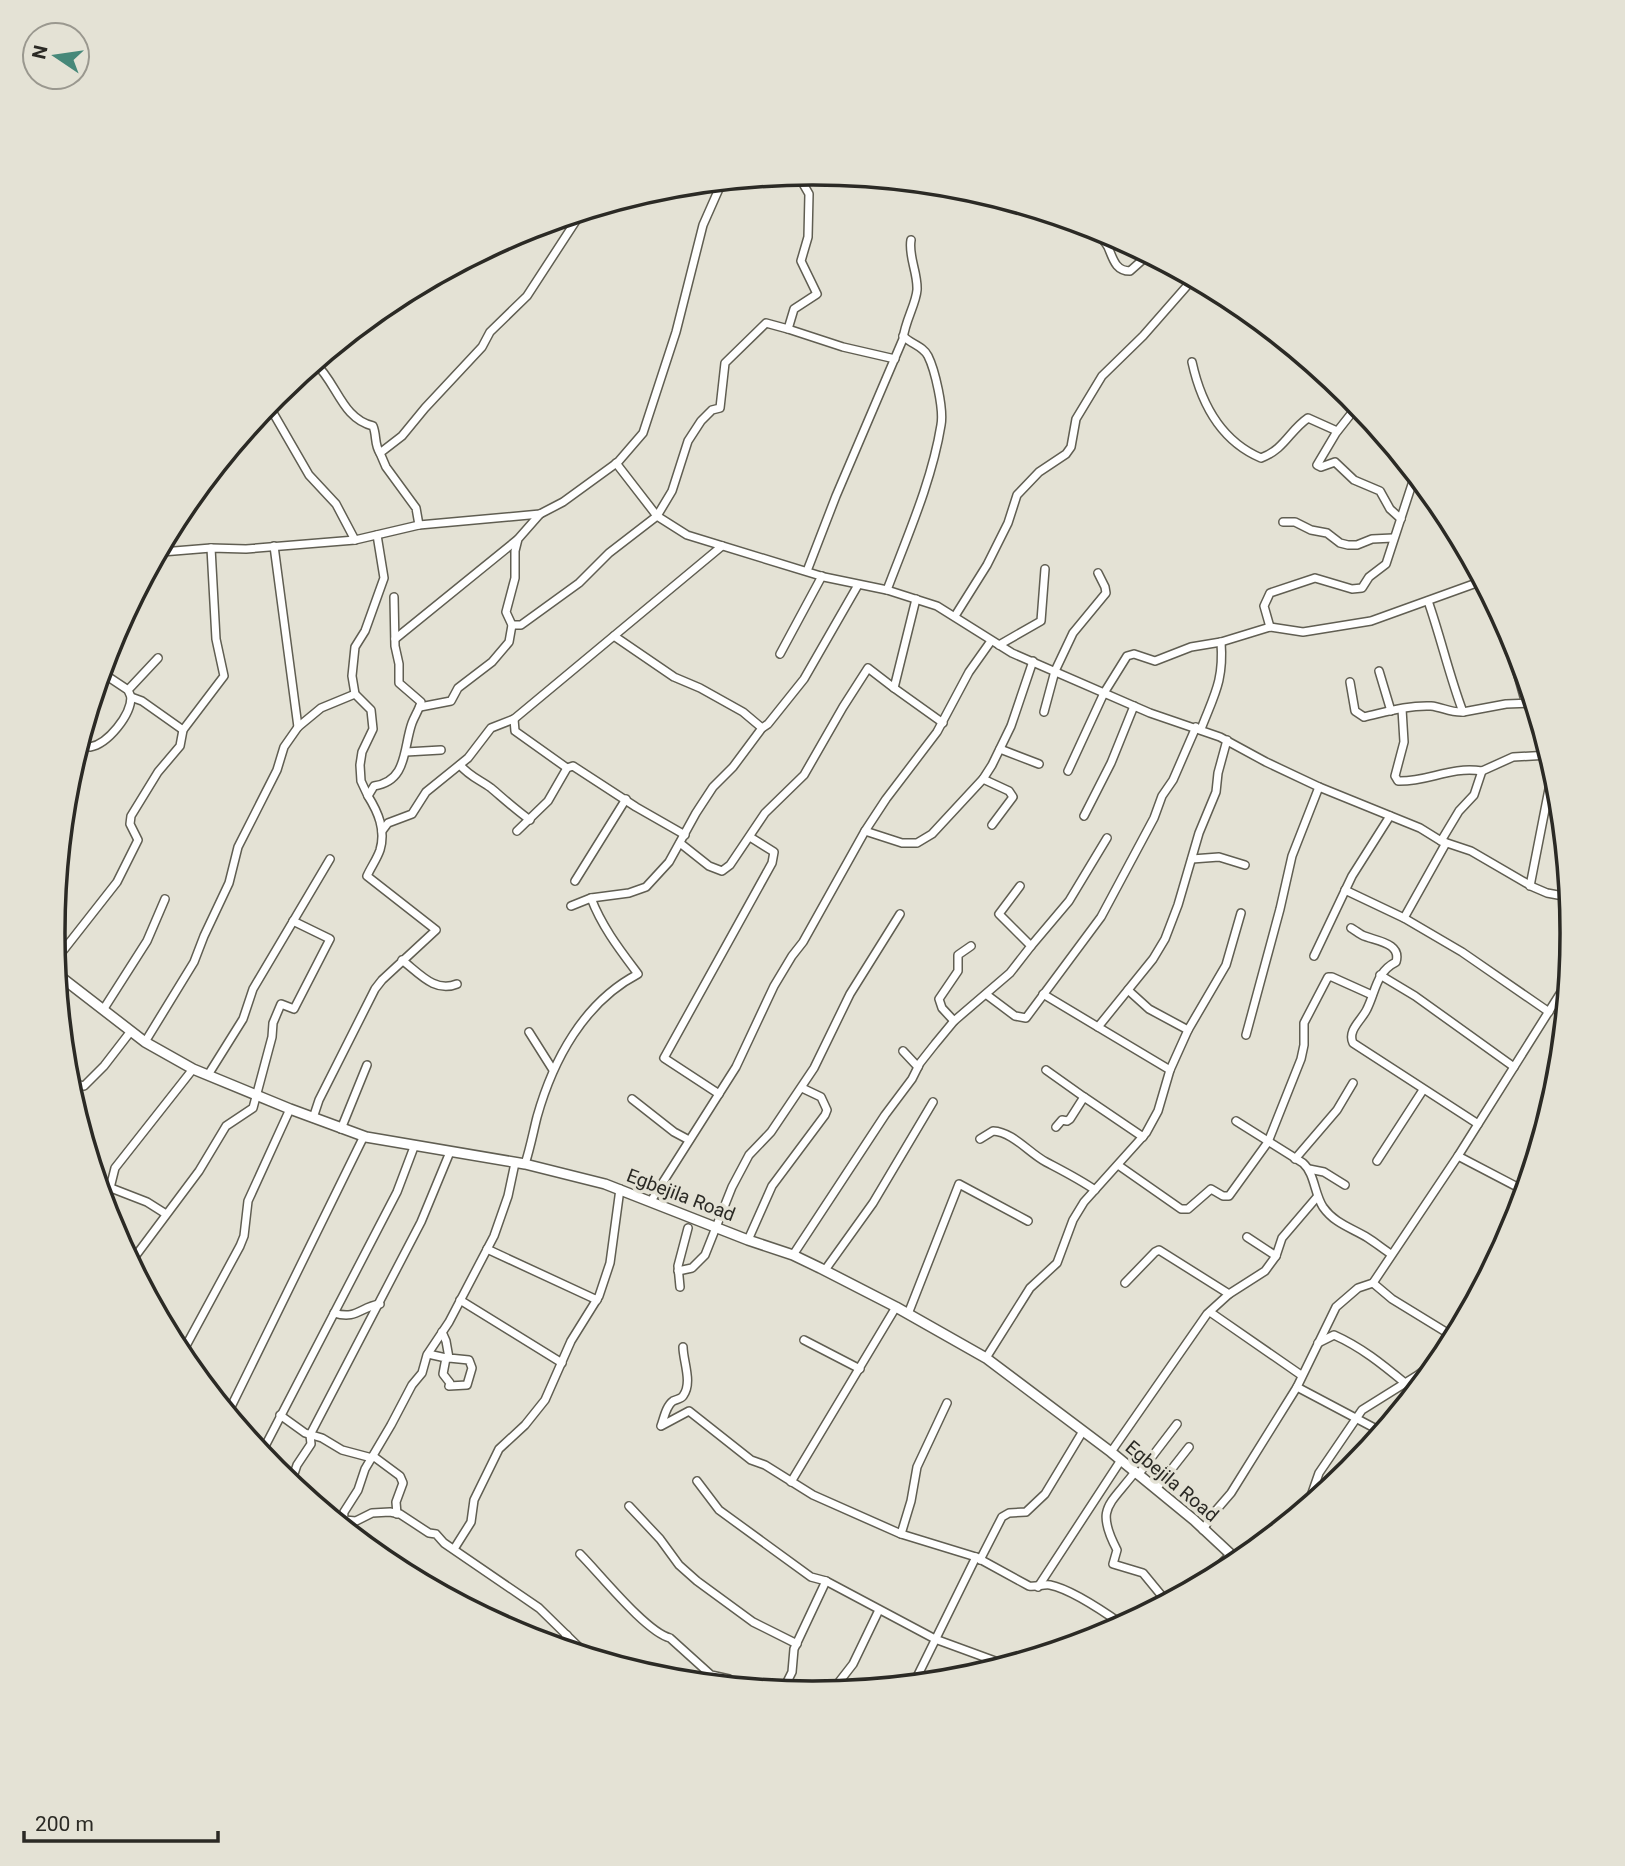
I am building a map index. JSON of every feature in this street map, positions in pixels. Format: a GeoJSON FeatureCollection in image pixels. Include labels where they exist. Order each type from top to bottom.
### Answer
{"type":"FeatureCollection","features":[{"type":"Feature","properties":{"kind":"street"},"geometry":{"type":"LineString","coordinates":[[788,330],[794,309],[817,294],[801,261],[808,237],[809,194],[804,185]]}},
{"type":"Feature","properties":{"kind":"street"},"geometry":{"type":"LineString","coordinates":[[395,639],[518,539],[540,514],[563,502],[616,463],[643,433],[677,332],[703,225],[718,192]]}},
{"type":"Feature","properties":{"kind":"street"},"geometry":{"type":"LineString","coordinates":[[380,453],[402,436],[482,347],[490,332],[527,296],[573,225]]}},
{"type":"Feature","properties":{"kind":"street"},"geometry":{"type":"LineString","coordinates":[[807,571],[895,359],[917,292],[915,269],[909,248],[911,240]]}},
{"type":"Feature","properties":{"kind":"street"},"geometry":{"type":"LineString","coordinates":[[1107,246],[1111,260],[1122,270],[1130,271],[1141,261]]}},
{"type":"Feature","properties":{"kind":"street"},"geometry":{"type":"LineString","coordinates":[[954,616],[987,565],[1008,523],[1017,495],[1039,472],[1066,454],[1074,434],[1076,419],[1102,376],[1149,330],[1188,286]]}},
{"type":"Feature","properties":{"kind":"street"},"geometry":{"type":"LineString","coordinates":[[512,625],[521,625],[579,583],[609,553],[657,516],[672,491],[688,441],[701,421],[712,410],[720,408],[725,363],[766,323],[843,347],[895,359]]}},
{"type":"Feature","properties":{"kind":"street"},"geometry":{"type":"LineString","coordinates":[[887,590],[919,505],[942,423],[940,401],[929,357],[922,348],[912,345],[903,336]]}},
{"type":"Feature","properties":{"kind":"street"},"geometry":{"type":"LineString","coordinates":[[1192,362],[1210,413],[1234,443],[1261,458],[1281,447],[1308,418],[1337,431]]}},
{"type":"Feature","properties":{"kind":"street"},"geometry":{"type":"LineString","coordinates":[[322,369],[359,423],[373,426],[376,446],[386,467],[416,508],[419,525]]}},
{"type":"Feature","properties":{"kind":"street"},"geometry":{"type":"LineString","coordinates":[[1351,414],[1317,465],[1321,467],[1335,462],[1354,480],[1380,491],[1390,509],[1401,519]]}},
{"type":"Feature","properties":{"kind":"street"},"geometry":{"type":"LineString","coordinates":[[274,415],[309,475],[336,504],[355,540]]}},
{"type":"Feature","properties":{"kind":"street"},"geometry":{"type":"LineString","coordinates":[[616,463],[657,516],[687,535],[822,576],[858,586],[887,590],[937,606],[995,643],[1033,661],[1134,706],[1227,740],[1319,787],[1420,828],[1444,842],[1471,851],[1530,886],[1559,895]]}},
{"type":"Feature","properties":{"kind":"street"},"geometry":{"type":"LineString","coordinates":[[1270,627],[1264,606],[1270,593],[1315,578],[1352,589],[1362,588],[1385,564],[1412,486]]}},
{"type":"Feature","properties":{"kind":"street"},"geometry":{"type":"LineString","coordinates":[[170,551],[246,549],[355,540],[419,525],[540,514]]}},
{"type":"Feature","properties":{"kind":"street"},"geometry":{"type":"LineString","coordinates":[[1283,522],[1295,522],[1311,530],[1327,533],[1339,543],[1348,545],[1357,545],[1372,539],[1393,538]]}},
{"type":"Feature","properties":{"kind":"street"},"geometry":{"type":"LineString","coordinates":[[313,1118],[319,1100],[375,989],[436,930],[368,876],[380,851],[382,831],[377,810],[361,781],[362,752],[373,729],[371,710],[355,694],[352,676],[355,647],[365,631],[384,579],[377,534]]}},
{"type":"Feature","properties":{"kind":"street"},"geometry":{"type":"LineString","coordinates":[[420,707],[451,701],[458,688],[492,662],[508,644],[512,625],[506,612],[515,578],[518,539]]}},
{"type":"Feature","properties":{"kind":"street"},"geometry":{"type":"LineString","coordinates":[[274,546],[298,727]]}},
{"type":"Feature","properties":{"kind":"street"},"geometry":{"type":"LineString","coordinates":[[382,831],[388,823],[412,814],[432,786],[460,765],[491,728],[513,719],[722,546]]}},
{"type":"Feature","properties":{"kind":"street"},"geometry":{"type":"LineString","coordinates":[[65,948],[117,882],[138,840],[130,824],[131,816],[158,772],[180,746],[183,730],[223,676],[216,639],[211,548]]}},
{"type":"Feature","properties":{"kind":"street"},"geometry":{"type":"LineString","coordinates":[[651,1201],[736,1068],[774,986],[831,896],[865,831],[943,723],[969,672],[995,643],[1041,621],[1045,569]]}},
{"type":"Feature","properties":{"kind":"street"},"geometry":{"type":"LineString","coordinates":[[1044,712],[1055,671],[1073,634],[1105,593],[1098,573]]}},
{"type":"Feature","properties":{"kind":"street"},"geometry":{"type":"LineString","coordinates":[[780,654],[822,576]]}},
{"type":"Feature","properties":{"kind":"street"},"geometry":{"type":"LineString","coordinates":[[1068,771],[1104,693],[1127,656],[1133,654],[1155,661],[1191,647],[1222,642],[1270,627],[1303,632],[1371,621],[1473,584]]}},
{"type":"Feature","properties":{"kind":"street"},"geometry":{"type":"LineString","coordinates":[[571,906],[591,898],[629,893],[646,887],[669,862],[713,787],[733,767],[761,728],[768,724],[804,679],[858,586]]}},
{"type":"Feature","properties":{"kind":"street"},"geometry":{"type":"LineString","coordinates":[[368,796],[374,786],[386,784],[398,771],[421,702],[399,682],[394,597]]}},
{"type":"Feature","properties":{"kind":"street"},"geometry":{"type":"LineString","coordinates":[[894,688],[916,599]]}},
{"type":"Feature","properties":{"kind":"street"},"geometry":{"type":"LineString","coordinates":[[1428,601],[1449,675],[1463,712]]}},
{"type":"Feature","properties":{"kind":"street"},"geometry":{"type":"LineString","coordinates":[[614,636],[674,677],[743,712],[761,728]]}},
{"type":"Feature","properties":{"kind":"street"},"geometry":{"type":"LineString","coordinates":[[987,995],[1021,1018],[1026,1017],[1101,917],[1213,703],[1222,672],[1222,642]]}},
{"type":"Feature","properties":{"kind":"street"},"geometry":{"type":"LineString","coordinates":[[88,746],[99,745],[120,722],[131,704],[130,693],[158,658]]}},
{"type":"Feature","properties":{"kind":"street"},"geometry":{"type":"LineString","coordinates":[[865,831],[902,843],[917,842],[932,834],[983,779],[1011,726],[1033,661]]}},
{"type":"Feature","properties":{"kind":"street"},"geometry":{"type":"LineString","coordinates":[[680,843],[709,866],[722,871],[730,865],[765,813],[804,775],[867,668],[943,723]]}},
{"type":"Feature","properties":{"kind":"street"},"geometry":{"type":"LineString","coordinates":[[1379,671],[1391,711]]}},
{"type":"Feature","properties":{"kind":"street"},"geometry":{"type":"LineString","coordinates":[[110,678],[183,730]]}},
{"type":"Feature","properties":{"kind":"street"},"geometry":{"type":"LineString","coordinates":[[1350,682],[1355,711],[1364,717],[1429,706],[1454,713],[1506,704],[1524,704]]}},
{"type":"Feature","properties":{"kind":"street"},"geometry":{"type":"LineString","coordinates":[[145,1042],[194,962],[229,883],[238,847],[277,770],[284,747],[298,727],[321,708],[355,694]]}},
{"type":"Feature","properties":{"kind":"street"},"geometry":{"type":"LineString","coordinates":[[1084,816],[1111,762],[1134,706]]}},
{"type":"Feature","properties":{"kind":"street"},"geometry":{"type":"LineString","coordinates":[[1402,709],[1405,731],[1395,776],[1398,781],[1426,778],[1459,769],[1482,771],[1513,757],[1539,756]]}},
{"type":"Feature","properties":{"kind":"street"},"geometry":{"type":"LineString","coordinates":[[513,719],[515,730],[567,768]]}},
{"type":"Feature","properties":{"kind":"street"},"geometry":{"type":"LineString","coordinates":[[1098,1027],[1153,959],[1165,939],[1199,833],[1216,792],[1227,740]]}},
{"type":"Feature","properties":{"kind":"street"},"geometry":{"type":"LineString","coordinates":[[1000,749],[1039,764]]}},
{"type":"Feature","properties":{"kind":"street"},"geometry":{"type":"LineString","coordinates":[[406,752],[441,750]]}},
{"type":"Feature","properties":{"kind":"street"},"geometry":{"type":"LineString","coordinates":[[460,765],[468,775],[493,790],[504,802],[530,820]]}},
{"type":"Feature","properties":{"kind":"street"},"geometry":{"type":"LineString","coordinates":[[517,831],[548,800],[567,768],[573,766],[685,835]]}},
{"type":"Feature","properties":{"kind":"street"},"geometry":{"type":"LineString","coordinates":[[1404,918],[1459,811],[1474,795],[1482,771]]}},
{"type":"Feature","properties":{"kind":"street"},"geometry":{"type":"LineString","coordinates":[[983,779],[1009,791],[1013,797],[992,825]]}},
{"type":"Feature","properties":{"kind":"street"},"geometry":{"type":"LineString","coordinates":[[1246,1035],[1269,954],[1292,856],[1319,787]]}},
{"type":"Feature","properties":{"kind":"street"},"geometry":{"type":"LineString","coordinates":[[1530,886],[1547,795]]}},
{"type":"Feature","properties":{"kind":"street"},"geometry":{"type":"LineString","coordinates":[[576,881],[626,799]]}},
{"type":"Feature","properties":{"kind":"street"},"geometry":{"type":"LineString","coordinates":[[1314,956],[1345,890],[1390,816]]}},
{"type":"Feature","properties":{"kind":"street"},"geometry":{"type":"LineString","coordinates":[[719,1094],[664,1058],[772,863],[774,852],[750,836]]}},
{"type":"Feature","properties":{"kind":"street"},"geometry":{"type":"LineString","coordinates":[[793,1255],[918,1067],[954,1021],[1010,973],[1069,901],[1107,838]]}},
{"type":"Feature","properties":{"kind":"street"},"geometry":{"type":"LineString","coordinates":[[1192,859],[1219,857],[1245,865]]}},
{"type":"Feature","properties":{"kind":"street"},"geometry":{"type":"LineString","coordinates":[[208,1076],[238,1029],[253,989],[330,859]]}},
{"type":"Feature","properties":{"kind":"street"},"geometry":{"type":"LineString","coordinates":[[1020,886],[999,914],[1031,946]]}},
{"type":"Feature","properties":{"kind":"street"},"geometry":{"type":"LineString","coordinates":[[1345,890],[1404,918],[1462,952],[1549,1012]]}},
{"type":"Feature","properties":{"kind":"street"},"geometry":{"type":"LineString","coordinates":[[344,1515],[372,1457],[412,1385],[422,1373],[428,1354],[487,1249],[504,1212],[553,1070],[588,1013],[638,974],[611,939],[591,898]]}},
{"type":"Feature","properties":{"kind":"street"},"geometry":{"type":"LineString","coordinates":[[103,1010],[147,941],[165,899]]}},
{"type":"Feature","properties":{"kind":"street"},"geometry":{"type":"LineString","coordinates":[[986,1359],[1030,1287],[1057,1263],[1073,1220],[1084,1202],[1143,1138],[1154,1121],[1170,1070],[1188,1030],[1226,965],[1241,913]]}},
{"type":"Feature","properties":{"kind":"street"},"geometry":{"type":"LineString","coordinates":[[677,1271],[696,1266],[707,1251],[715,1227],[749,1155],[771,1132],[802,1088],[850,994],[900,914]]}},
{"type":"Feature","properties":{"kind":"street"},"geometry":{"type":"LineString","coordinates":[[137,1253],[199,1171],[226,1126],[253,1108],[272,1037],[273,1023],[281,1004],[294,1009],[330,939],[293,921]]}},
{"type":"Feature","properties":{"kind":"street"},"geometry":{"type":"LineString","coordinates":[[1351,928],[1361,935],[1379,939],[1398,956],[1396,962],[1380,975],[1350,1039],[1423,1090],[1478,1124]]}},
{"type":"Feature","properties":{"kind":"street"},"geometry":{"type":"LineString","coordinates":[[954,1021],[942,1008],[939,999],[958,971],[958,955],[971,946]]}},
{"type":"Feature","properties":{"kind":"street"},"geometry":{"type":"LineString","coordinates":[[402,960],[435,986],[444,988],[457,984]]}},
{"type":"Feature","properties":{"kind":"street"},"geometry":{"type":"LineString","coordinates":[[1380,975],[1415,996],[1514,1067]]}},
{"type":"Feature","properties":{"kind":"street"},"geometry":{"type":"LineString","coordinates":[[1118,1165],[1175,1205],[1185,1209],[1211,1189],[1223,1196],[1229,1196],[1268,1142],[1301,1059],[1304,1023],[1328,977],[1332,976],[1372,995]]}},
{"type":"Feature","properties":{"kind":"street","name":"Egbejila Road"},"geometry":{"type":"LineString","coordinates":[[66,981],[145,1042],[193,1069],[341,1129],[414,1147],[520,1164],[620,1189],[793,1255],[825,1270],[986,1359],[1111,1452],[1229,1554]]}},
{"type":"Feature","properties":{"kind":"street"},"geometry":{"type":"LineString","coordinates":[[1128,990],[1149,1009],[1188,1030]]}},
{"type":"Feature","properties":{"kind":"street"},"geometry":{"type":"LineString","coordinates":[[1042,994],[1170,1070]]}},
{"type":"Feature","properties":{"kind":"street"},"geometry":{"type":"LineString","coordinates":[[1203,1530],[1231,1493],[1297,1387],[1331,1314],[1341,1301],[1358,1288],[1373,1283],[1458,1156],[1557,998]]}},
{"type":"Feature","properties":{"kind":"street"},"geometry":{"type":"LineString","coordinates":[[80,1085],[84,1086],[104,1066],[131,1031]]}},
{"type":"Feature","properties":{"kind":"street"},"geometry":{"type":"LineString","coordinates":[[529,1032],[553,1070]]}},
{"type":"Feature","properties":{"kind":"street"},"geometry":{"type":"LineString","coordinates":[[903,1051],[918,1067]]}},
{"type":"Feature","properties":{"kind":"street"},"geometry":{"type":"LineString","coordinates":[[341,1129],[367,1065]]}},
{"type":"Feature","properties":{"kind":"street"},"geometry":{"type":"LineString","coordinates":[[166,1214],[147,1202],[110,1188],[115,1168],[193,1069]]}},
{"type":"Feature","properties":{"kind":"street"},"geometry":{"type":"LineString","coordinates":[[1046,1070],[1143,1138]]}},
{"type":"Feature","properties":{"kind":"street"},"geometry":{"type":"LineString","coordinates":[[1295,1159],[1337,1110],[1353,1083]]}},
{"type":"Feature","properties":{"kind":"street"},"geometry":{"type":"LineString","coordinates":[[748,1240],[772,1186],[827,1110],[821,1097],[802,1088]]}},
{"type":"Feature","properties":{"kind":"street"},"geometry":{"type":"LineString","coordinates":[[1377,1161],[1423,1090]]}},
{"type":"Feature","properties":{"kind":"street"},"geometry":{"type":"LineString","coordinates":[[1056,1127],[1062,1120],[1070,1119],[1084,1097]]}},
{"type":"Feature","properties":{"kind":"street"},"geometry":{"type":"LineString","coordinates":[[632,1099],[674,1132],[689,1140]]}},
{"type":"Feature","properties":{"kind":"street"},"geometry":{"type":"LineString","coordinates":[[825,1270],[873,1203],[933,1102]]}},
{"type":"Feature","properties":{"kind":"street"},"geometry":{"type":"LineString","coordinates":[[188,1343],[244,1237],[248,1201],[289,1109]]}},
{"type":"Feature","properties":{"kind":"street"},"geometry":{"type":"LineString","coordinates":[[1236,1121],[1309,1168],[1324,1172],[1345,1185]]}},
{"type":"Feature","properties":{"kind":"street"},"geometry":{"type":"LineString","coordinates":[[980,1139],[993,1132],[1005,1133],[1094,1190]]}},
{"type":"Feature","properties":{"kind":"street"},"geometry":{"type":"LineString","coordinates":[[232,1404],[364,1136]]}},
{"type":"Feature","properties":{"kind":"street"},"geometry":{"type":"LineString","coordinates":[[266,1443],[397,1192],[414,1147]]}},
{"type":"Feature","properties":{"kind":"street"},"geometry":{"type":"LineString","coordinates":[[294,1472],[311,1444],[310,1435],[421,1222],[450,1152]]}},
{"type":"Feature","properties":{"kind":"street"},"geometry":{"type":"LineString","coordinates":[[1458,1156],[1516,1186]]}},
{"type":"Feature","properties":{"kind":"street"},"geometry":{"type":"LineString","coordinates":[[1309,1168],[1317,1197],[1330,1216],[1337,1223],[1391,1254]]}},
{"type":"Feature","properties":{"kind":"street"},"geometry":{"type":"LineString","coordinates":[[908,1314],[960,1184],[1028,1221]]}},
{"type":"Feature","properties":{"kind":"street"},"geometry":{"type":"LineString","coordinates":[[454,1549],[471,1522],[474,1500],[499,1449],[545,1400],[571,1341],[597,1300],[610,1263],[620,1189]]}},
{"type":"Feature","properties":{"kind":"street"},"geometry":{"type":"LineString","coordinates":[[1111,1452],[1210,1312],[1229,1294],[1265,1271],[1276,1256],[1282,1238],[1317,1197]]}},
{"type":"Feature","properties":{"kind":"street"},"geometry":{"type":"LineString","coordinates":[[680,1287],[677,1271],[688,1228]]}},
{"type":"Feature","properties":{"kind":"street"},"geometry":{"type":"LineString","coordinates":[[1247,1237],[1276,1256]]}},
{"type":"Feature","properties":{"kind":"street"},"geometry":{"type":"LineString","coordinates":[[487,1249],[597,1300]]}},
{"type":"Feature","properties":{"kind":"street"},"geometry":{"type":"LineString","coordinates":[[1125,1283],[1159,1250],[1229,1294]]}},
{"type":"Feature","properties":{"kind":"street"},"geometry":{"type":"LineString","coordinates":[[1373,1283],[1392,1300],[1445,1331]]}},
{"type":"Feature","properties":{"kind":"street"},"geometry":{"type":"LineString","coordinates":[[460,1300],[562,1363]]}},
{"type":"Feature","properties":{"kind":"street"},"geometry":{"type":"LineString","coordinates":[[334,1313],[350,1317],[380,1304]]}},
{"type":"Feature","properties":{"kind":"street"},"geometry":{"type":"LineString","coordinates":[[791,1482],[896,1307]]}},
{"type":"Feature","properties":{"kind":"street"},"geometry":{"type":"LineString","coordinates":[[1210,1312],[1301,1375]]}},
{"type":"Feature","properties":{"kind":"street"},"geometry":{"type":"LineString","coordinates":[[428,1354],[446,1358],[443,1374],[450,1383],[449,1386],[467,1385],[471,1368],[469,1360],[449,1358],[442,1332]]}},
{"type":"Feature","properties":{"kind":"street"},"geometry":{"type":"LineString","coordinates":[[1317,1343],[1334,1335],[1375,1357],[1405,1383]]}},
{"type":"Feature","properties":{"kind":"street"},"geometry":{"type":"LineString","coordinates":[[804,1340],[860,1370]]}},
{"type":"Feature","properties":{"kind":"street"},"geometry":{"type":"LineString","coordinates":[[683,1347],[686,1387],[682,1398],[669,1405],[661,1426],[689,1411],[751,1460],[765,1465],[813,1495],[901,1534],[978,1559],[1028,1586],[1049,1585],[1092,1604],[1112,1618]]}},
{"type":"Feature","properties":{"kind":"street"},"geometry":{"type":"LineString","coordinates":[[1314,1487],[1319,1473],[1362,1410],[1414,1377]]}},
{"type":"Feature","properties":{"kind":"street"},"geometry":{"type":"LineString","coordinates":[[1297,1387],[1374,1427]]}},
{"type":"Feature","properties":{"kind":"street"},"geometry":{"type":"LineString","coordinates":[[901,1534],[917,1467],[947,1403]]}},
{"type":"Feature","properties":{"kind":"street"},"geometry":{"type":"LineString","coordinates":[[280,1415],[310,1435],[322,1438],[342,1450],[372,1457],[400,1476],[403,1483],[396,1502],[397,1514]]}},
{"type":"Feature","properties":{"kind":"street"},"geometry":{"type":"LineString","coordinates":[[1161,1595],[1143,1573],[1114,1564],[1117,1550],[1105,1527],[1106,1510],[1177,1424]]}},
{"type":"Feature","properties":{"kind":"street"},"geometry":{"type":"LineString","coordinates":[[919,1672],[1002,1517],[1009,1513],[1026,1512],[1045,1494],[1083,1431]]}},
{"type":"Feature","properties":{"kind":"street"},"geometry":{"type":"LineString","coordinates":[[1156,1489],[1189,1447]]}},
{"type":"Feature","properties":{"kind":"street"},"geometry":{"type":"LineString","coordinates":[[1038,1587],[1121,1461]]}},
{"type":"Feature","properties":{"kind":"street"},"geometry":{"type":"LineString","coordinates":[[697,1480],[719,1510],[811,1577],[826,1581],[935,1639],[989,1659]]}},
{"type":"Feature","properties":{"kind":"street"},"geometry":{"type":"LineString","coordinates":[[629,1506],[660,1539],[679,1565],[697,1581],[753,1622],[797,1644]]}},
{"type":"Feature","properties":{"kind":"street"},"geometry":{"type":"LineString","coordinates":[[352,1522],[383,1511],[397,1514],[429,1533],[436,1534],[539,1608],[573,1641]]}},
{"type":"Feature","properties":{"kind":"street"},"geometry":{"type":"LineString","coordinates":[[580,1554],[649,1626],[663,1637],[670,1638],[709,1673]]}},
{"type":"Feature","properties":{"kind":"street"},"geometry":{"type":"LineString","coordinates":[[788,1680],[792,1672],[792,1656],[826,1581]]}},
{"type":"Feature","properties":{"kind":"street"},"geometry":{"type":"LineString","coordinates":[[841,1680],[853,1664],[879,1610]]}},
{"type":"Feature","properties":{"kind":"street"},"geometry":{"type":"LineString","coordinates":[[564,1638],[567,1635]]}}]}
